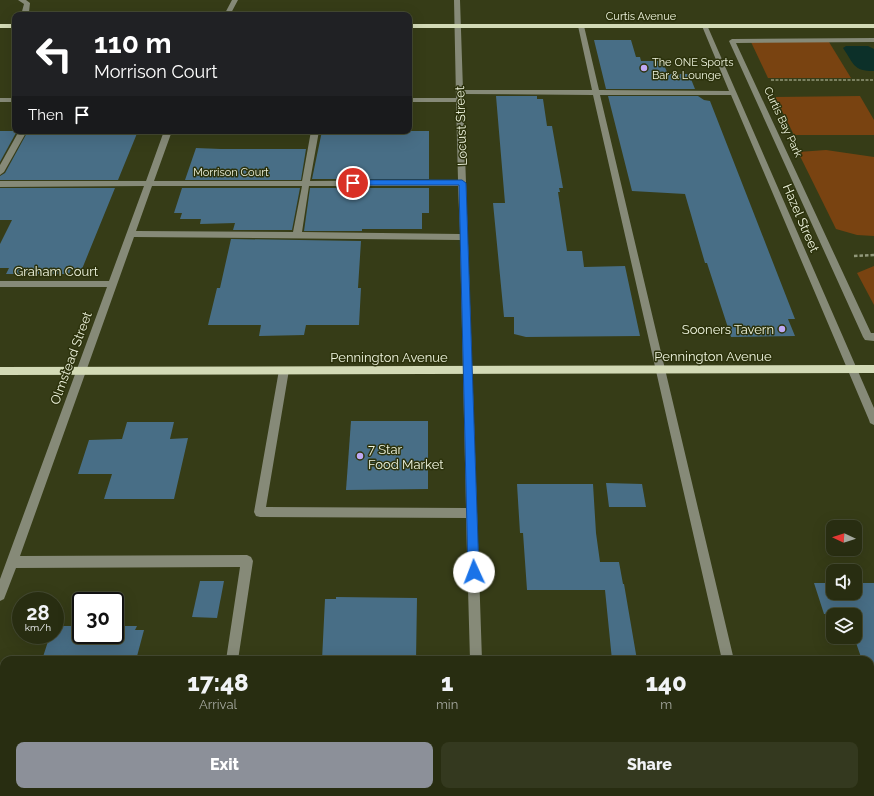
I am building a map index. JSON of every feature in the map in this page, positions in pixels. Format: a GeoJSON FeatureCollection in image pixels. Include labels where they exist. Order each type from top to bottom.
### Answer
{"type":"FeatureCollection","features":[{"type":"Feature","properties":{"kind":"main road"},"geometry":{"type":"LineString","coordinates":[[0,26],[12,26]]}},
{"type":"Feature","properties":{"kind":"main road","name":"Curtis Avenue"},"geometry":{"type":"LineString","coordinates":[[412,26],[874,26]]}},
{"type":"Feature","properties":{"kind":"main road","name":"Pennington Avenue"},"geometry":{"type":"LineString","coordinates":[[0,370],[874,369]]}},
{"type":"Feature","properties":{"kind":"street"},"geometry":{"type":"LineString","coordinates":[[21,0],[27,3],[26,12]]}},
{"type":"Feature","properties":{"kind":"street"},"geometry":{"type":"LineString","coordinates":[[228,12],[234,0]]}},
{"type":"Feature","properties":{"kind":"street","name":"Locust Street"},"geometry":{"type":"LineString","coordinates":[[457,0],[476,656]]}},
{"type":"Feature","properties":{"kind":"street"},"geometry":{"type":"LineString","coordinates":[[581,26],[727,656]]}},
{"type":"Feature","properties":{"kind":"street","name":"Hazel Street"},"geometry":{"type":"LineString","coordinates":[[705,26],[874,420]]}},
{"type":"Feature","properties":{"kind":"street","name":"Curtis Bay Park"},"geometry":{"type":"LineString","coordinates":[[874,40],[732,41],[868,337],[874,337]]}},
{"type":"Feature","properties":{"kind":"street"},"geometry":{"type":"LineString","coordinates":[[412,100],[460,96],[596,92],[734,93]]}},
{"type":"Feature","properties":{"kind":"street"},"geometry":{"type":"LineString","coordinates":[[0,100],[12,100]]}},
{"type":"Feature","properties":{"kind":"street"},"geometry":{"type":"LineString","coordinates":[[0,172],[21,134]]}},
{"type":"Feature","properties":{"kind":"street","name":"Olmstead Street"},"geometry":{"type":"LineString","coordinates":[[0,595],[167,134]]}},
{"type":"Feature","properties":{"kind":"street"},"geometry":{"type":"LineString","coordinates":[[297,235],[314,134]]}},
{"type":"Feature","properties":{"kind":"street","name":"Morrison Court"},"geometry":{"type":"LineString","coordinates":[[0,184],[462,183]]}},
{"type":"Feature","properties":{"kind":"street"},"geometry":{"type":"LineString","coordinates":[[131,234],[464,237]]}},
{"type":"Feature","properties":{"kind":"street","name":"Graham Court"},"geometry":{"type":"LineString","coordinates":[[0,284],[113,284]]}},
{"type":"Feature","properties":{"kind":"street"},"geometry":{"type":"LineString","coordinates":[[284,370],[260,512],[472,513]]}},
{"type":"Feature","properties":{"kind":"street"},"geometry":{"type":"LineString","coordinates":[[12,562],[247,561],[233,656]]}},
{"type":"Feature","properties":{"kind":"path"},"geometry":{"type":"LineString","coordinates":[[771,80],[874,80]]}},
{"type":"Feature","properties":{"kind":"shaded area"},"geometry":{"type":"Polygon","coordinates":[[[751,42],[829,42],[851,78],[768,78],[751,42]]]}},
{"type":"Feature","properties":{"kind":"shaded area"},"geometry":{"type":"Polygon","coordinates":[[[860,96],[874,120],[874,135],[794,135],[775,97],[860,96]]]}},
{"type":"Feature","properties":{"kind":"shaded area"},"geometry":{"type":"Polygon","coordinates":[[[826,150],[874,157],[874,236],[857,235],[836,229],[798,152],[826,150]]]}},
{"type":"Feature","properties":{"kind":"shaded area"},"geometry":{"type":"Polygon","coordinates":[[[874,266],[874,305],[857,273],[874,266]]]}},
{"type":"Feature","properties":{"kind":"water"},"geometry":{"type":"Polygon","coordinates":[[[846,46],[868,46],[874,49],[874,71],[862,70],[855,66],[843,48],[846,46]]]}},
{"type":"Feature","properties":{"kind":"building"},"geometry":{"type":"Polygon","coordinates":[[[594,40],[631,40],[636,57],[640,57],[641,61],[662,61],[668,74],[689,74],[695,89],[606,89],[594,40]]]}},
{"type":"Feature","properties":{"kind":"building"},"geometry":{"type":"Polygon","coordinates":[[[496,96],[537,96],[537,99],[543,99],[547,126],[552,126],[563,188],[559,188],[560,192],[558,192],[567,251],[582,251],[584,267],[625,266],[640,336],[526,337],[514,334],[514,317],[504,317],[493,203],[505,203],[496,96]]]}},
{"type":"Feature","properties":{"kind":"building"},"geometry":{"type":"Polygon","coordinates":[[[608,96],[698,96],[704,100],[710,101],[795,319],[788,319],[795,336],[731,337],[707,263],[705,263],[685,194],[632,191],[608,96]]]}},
{"type":"Feature","properties":{"kind":"building"},"geometry":{"type":"Polygon","coordinates":[[[0,131],[12,131],[12,134],[15,134],[0,162],[0,131]]]}},
{"type":"Feature","properties":{"kind":"building"},"geometry":{"type":"Polygon","coordinates":[[[412,131],[429,131],[429,179],[312,179],[321,134],[412,134],[412,131]]]}},
{"type":"Feature","properties":{"kind":"building"},"geometry":{"type":"Polygon","coordinates":[[[26,134],[137,134],[118,180],[0,180],[0,176],[5,173],[26,134]]]}},
{"type":"Feature","properties":{"kind":"building"},"geometry":{"type":"Polygon","coordinates":[[[196,148],[306,149],[301,180],[185,180],[196,148]]]}},
{"type":"Feature","properties":{"kind":"building"},"geometry":{"type":"Polygon","coordinates":[[[0,188],[115,188],[82,269],[71,269],[69,274],[6,274],[9,268],[0,268],[0,244],[12,220],[0,220],[0,188]]]}},
{"type":"Feature","properties":{"kind":"building"},"geometry":{"type":"Polygon","coordinates":[[[182,188],[300,188],[292,230],[233,230],[235,223],[200,224],[201,219],[180,219],[182,213],[174,213],[182,188]]]}},
{"type":"Feature","properties":{"kind":"building"},"geometry":{"type":"Polygon","coordinates":[[[310,188],[429,188],[429,213],[422,213],[422,229],[304,231],[310,188]]]}},
{"type":"Feature","properties":{"kind":"building"},"geometry":{"type":"Polygon","coordinates":[[[231,239],[361,241],[358,288],[361,288],[359,325],[306,325],[304,335],[259,336],[261,325],[208,325],[217,288],[220,288],[231,239]]]}},
{"type":"Feature","properties":{"kind":"building"},"geometry":{"type":"Polygon","coordinates":[[[351,421],[428,421],[428,489],[346,490],[351,421]]]}},
{"type":"Feature","properties":{"kind":"building"},"geometry":{"type":"Polygon","coordinates":[[[127,422],[174,422],[170,439],[188,438],[174,499],[104,499],[112,474],[78,474],[89,440],[122,439],[127,422]]]}},
{"type":"Feature","properties":{"kind":"building"},"geometry":{"type":"Polygon","coordinates":[[[606,483],[642,484],[646,507],[609,507],[606,483]]]}},
{"type":"Feature","properties":{"kind":"building"},"geometry":{"type":"Polygon","coordinates":[[[517,484],[593,484],[596,533],[600,562],[619,562],[636,656],[612,656],[605,590],[527,590],[523,533],[520,533],[517,484]]]}},
{"type":"Feature","properties":{"kind":"building"},"geometry":{"type":"Polygon","coordinates":[[[200,581],[224,581],[217,618],[192,617],[200,581]]]}},
{"type":"Feature","properties":{"kind":"building"},"geometry":{"type":"Polygon","coordinates":[[[814,583],[826,583],[826,600],[862,600],[862,583],[874,583],[874,656],[861,656],[856,644],[862,644],[862,608],[826,608],[826,614],[824,614],[814,583]]]}},
{"type":"Feature","properties":{"kind":"building"},"geometry":{"type":"Polygon","coordinates":[[[336,597],[417,598],[416,656],[322,656],[325,599],[336,599],[336,597]]]}},
{"type":"Feature","properties":{"kind":"building"},"geometry":{"type":"Polygon","coordinates":[[[64,626],[72,626],[72,644],[124,644],[124,626],[137,626],[135,630],[144,630],[137,656],[43,656],[47,644],[64,644],[64,626]]]}},
{"type":"Feature","properties":{"kind":"place","name":"The ONE Sports Bar & Lounge"},"geometry":{"type":"Point","coordinates":[644,68]}},
{"type":"Feature","properties":{"kind":"place","name":"Sooners Tavern"},"geometry":{"type":"Point","coordinates":[782,329]}},
{"type":"Feature","properties":{"kind":"place","name":"7 Star Food Market"},"geometry":{"type":"Point","coordinates":[360,456]}},
{"type":"Feature","properties":{"kind":"route"},"geometry":{"type":"LineString","coordinates":[[353,183],[462,183],[474,572]]}}]}
